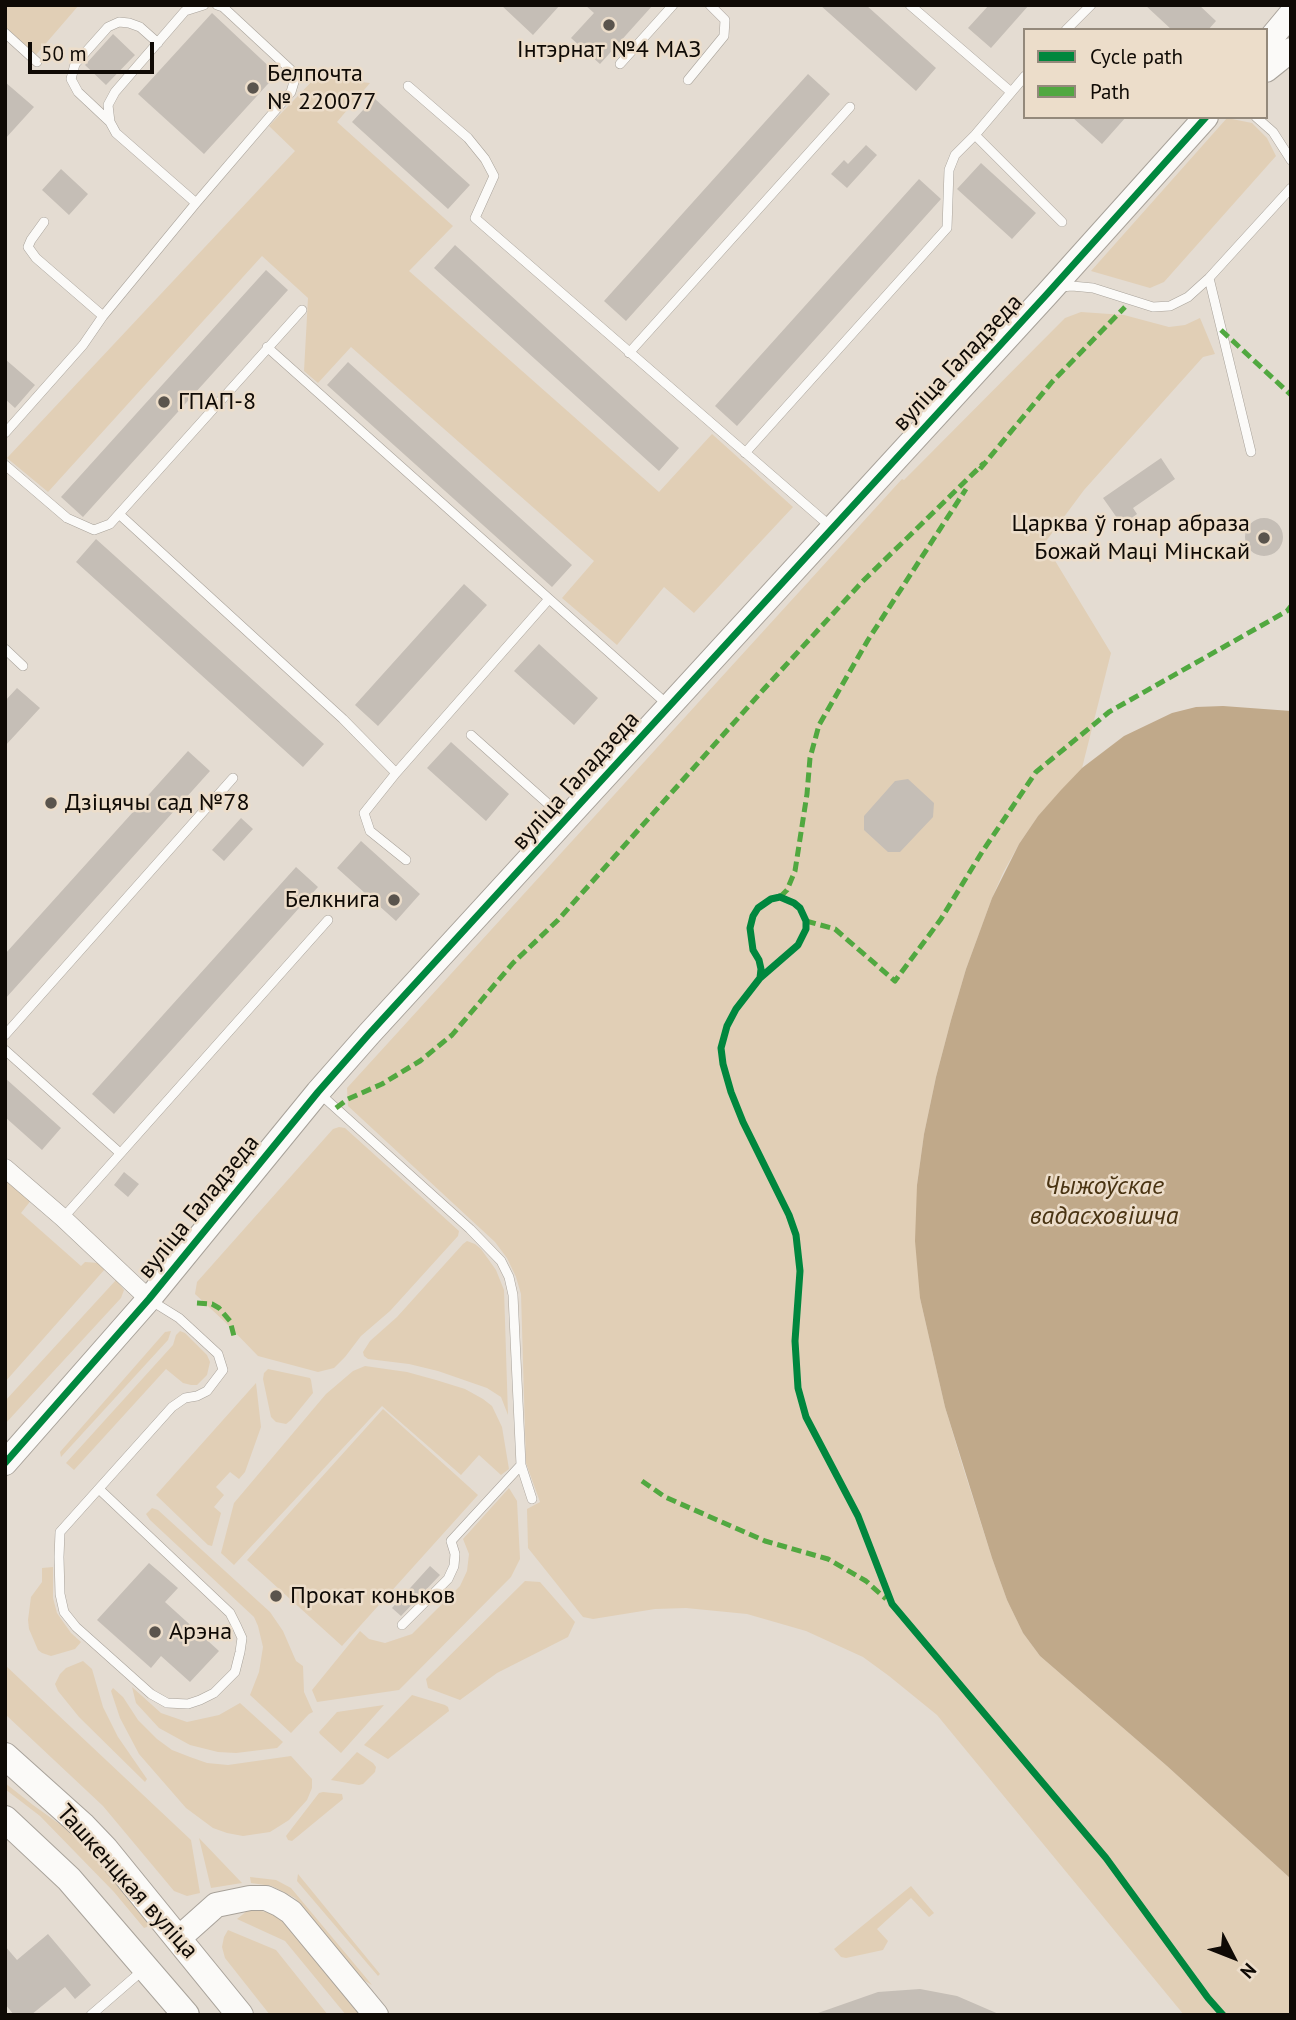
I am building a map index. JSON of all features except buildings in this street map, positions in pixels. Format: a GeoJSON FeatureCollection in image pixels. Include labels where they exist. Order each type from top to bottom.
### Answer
{"type":"FeatureCollection","features":[{"type":"Feature","properties":{"kind":"main road","name":"Ташкенцкая вуліца"},"geometry":{"type":"LineString","coordinates":[[5,1756],[105,1849],[240,2015]]}},
{"type":"Feature","properties":{"kind":"main road","name":"Ташкенцкая вуліца"},"geometry":{"type":"LineString","coordinates":[[5,1819],[69,1879],[186,2015]]}},
{"type":"Feature","properties":{"kind":"main road"},"geometry":{"type":"LineString","coordinates":[[146,1967],[179,1938]]}},
{"type":"Feature","properties":{"kind":"street"},"geometry":{"type":"LineString","coordinates":[[1268,42],[1291,14]]}},
{"type":"Feature","properties":{"kind":"street"},"geometry":{"type":"LineString","coordinates":[[1268,68],[1291,50]]}},
{"type":"Feature","properties":{"kind":"street","name":"вуліца Галадзеда"},"geometry":{"type":"LineString","coordinates":[[5,1463],[149,1299],[318,1092],[378,1024],[1204,119]]}},
{"type":"Feature","properties":{"kind":"street","name":"вуліца Галадзеда"},"geometry":{"type":"LineString","coordinates":[[1189,138],[1210,119]]}},
{"type":"Feature","properties":{"kind":"street"},"geometry":{"type":"LineString","coordinates":[[5,1168],[149,1299]]}},
{"type":"Feature","properties":{"kind":"street"},"geometry":{"type":"LineString","coordinates":[[179,1938],[216,1905],[266,1898],[291,1912],[376,2015]]}},
{"type":"Feature","properties":{"kind":"lane"},"geometry":{"type":"LineString","coordinates":[[110,122],[108,105],[115,92],[185,11],[204,5]]}},
{"type":"Feature","properties":{"kind":"lane"},"geometry":{"type":"LineString","coordinates":[[5,433],[83,345],[103,316],[291,92],[294,82],[292,71],[223,7],[217,5]]}},
{"type":"Feature","properties":{"kind":"lane"},"geometry":{"type":"LineString","coordinates":[[620,64],[673,5]]}},
{"type":"Feature","properties":{"kind":"lane"},"geometry":{"type":"LineString","coordinates":[[688,80],[724,36],[725,20],[710,5]]}},
{"type":"Feature","properties":{"kind":"lane"},"geometry":{"type":"LineString","coordinates":[[910,5],[1011,92]]}},
{"type":"Feature","properties":{"kind":"lane"},"geometry":{"type":"LineString","coordinates":[[1068,28],[1091,5]]}},
{"type":"Feature","properties":{"kind":"lane"},"geometry":{"type":"LineString","coordinates":[[158,43],[140,27],[119,22],[108,27],[75,64],[71,79],[78,92],[110,122],[116,133],[196,203]]}},
{"type":"Feature","properties":{"kind":"lane"},"geometry":{"type":"LineString","coordinates":[[6,37],[37,62]]}},
{"type":"Feature","properties":{"kind":"lane"},"geometry":{"type":"LineString","coordinates":[[745,453],[947,228],[949,170],[955,155],[1023,78]]}},
{"type":"Feature","properties":{"kind":"lane"},"geometry":{"type":"LineString","coordinates":[[408,86],[468,138],[485,159],[494,176],[475,218],[832,528]]}},
{"type":"Feature","properties":{"kind":"lane"},"geometry":{"type":"LineString","coordinates":[[629,352],[850,107]]}},
{"type":"Feature","properties":{"kind":"lane"},"geometry":{"type":"LineString","coordinates":[[1258,119],[1273,132],[1291,160]]}},
{"type":"Feature","properties":{"kind":"lane"},"geometry":{"type":"LineString","coordinates":[[975,135],[1062,222]]}},
{"type":"Feature","properties":{"kind":"lane"},"geometry":{"type":"LineString","coordinates":[[1052,288],[1093,288],[1153,307],[1170,306],[1188,297],[1209,278],[1291,188]]}},
{"type":"Feature","properties":{"kind":"lane"},"geometry":{"type":"LineString","coordinates":[[44,222],[28,247],[36,258],[103,316]]}},
{"type":"Feature","properties":{"kind":"lane"},"geometry":{"type":"LineString","coordinates":[[1209,278],[1251,452]]}},
{"type":"Feature","properties":{"kind":"lane"},"geometry":{"type":"LineString","coordinates":[[5,465],[67,518],[94,530],[110,524],[302,310]]}},
{"type":"Feature","properties":{"kind":"lane"},"geometry":{"type":"LineString","coordinates":[[267,347],[670,707]]}},
{"type":"Feature","properties":{"kind":"lane"},"geometry":{"type":"LineString","coordinates":[[119,514],[343,719],[396,773]]}},
{"type":"Feature","properties":{"kind":"lane"},"geometry":{"type":"LineString","coordinates":[[406,860],[370,831],[363,813],[550,599]]}},
{"type":"Feature","properties":{"kind":"lane"},"geometry":{"type":"LineString","coordinates":[[5,649],[23,666]]}},
{"type":"Feature","properties":{"kind":"lane"},"geometry":{"type":"LineString","coordinates":[[471,735],[567,820]]}},
{"type":"Feature","properties":{"kind":"lane"},"geometry":{"type":"LineString","coordinates":[[5,1035],[233,778]]}},
{"type":"Feature","properties":{"kind":"lane"},"geometry":{"type":"LineString","coordinates":[[63,1218],[328,920]]}},
{"type":"Feature","properties":{"kind":"lane"},"geometry":{"type":"LineString","coordinates":[[5,1050],[120,1153]]}},
{"type":"Feature","properties":{"kind":"lane"},"geometry":{"type":"LineString","coordinates":[[318,1092],[470,1229],[501,1261],[509,1277],[513,1295],[521,1465],[532,1499]]}},
{"type":"Feature","properties":{"kind":"lane"},"geometry":{"type":"LineString","coordinates":[[99,1489],[230,1613],[237,1627],[242,1638],[235,1672],[214,1693],[201,1700],[188,1704],[167,1703],[151,1694],[76,1628],[64,1612],[60,1594],[60,1532],[172,1407],[185,1398],[206,1391],[223,1370],[218,1354],[179,1318],[149,1299]]}},
{"type":"Feature","properties":{"kind":"lane"},"geometry":{"type":"LineString","coordinates":[[402,1625],[448,1579],[454,1566],[455,1554],[451,1541],[521,1465]]}},
{"type":"Feature","properties":{"kind":"lane"},"geometry":{"type":"LineString","coordinates":[[91,2015],[146,1967]]}},
{"type":"Feature","properties":{"kind":"shaded area"},"geometry":{"type":"Polygon","coordinates":[[[5,5],[79,5],[35,56],[5,30],[5,5]]]}},
{"type":"Feature","properties":{"kind":"shaded area"},"geometry":{"type":"Polygon","coordinates":[[[316,77],[370,83],[337,122],[453,226],[409,271],[659,492],[712,434],[793,507],[694,613],[664,587],[617,645],[562,598],[594,561],[351,347],[318,383],[304,371],[308,298],[262,256],[48,492],[7,458],[295,151],[269,126],[316,77]]]}},
{"type":"Feature","properties":{"kind":"shaded area"},"geometry":{"type":"Polygon","coordinates":[[[1226,119],[1252,123],[1267,138],[1276,156],[1164,282],[1150,288],[1091,271],[1226,119]]]}},
{"type":"Feature","properties":{"kind":"shaded area"},"geometry":{"type":"Polygon","coordinates":[[[1081,312],[1124,315],[1169,327],[1185,325],[1200,318],[1215,354],[1203,357],[1084,490],[1038,552],[1054,559],[1111,653],[1082,768],[1038,816],[1019,844],[992,898],[966,969],[936,1077],[924,1134],[917,1185],[920,1298],[945,1407],[963,1467],[1007,1600],[1023,1633],[1040,1656],[1167,1766],[1291,1879],[1291,2015],[1184,2015],[937,1715],[863,1657],[806,1631],[747,1614],[686,1608],[655,1609],[593,1619],[583,1617],[528,1548],[527,1509],[540,1502],[526,1463],[521,1294],[516,1277],[495,1242],[348,1106],[347,1088],[902,479],[904,480],[1065,318],[1081,312]]]}},
{"type":"Feature","properties":{"kind":"shaded area"},"geometry":{"type":"Polygon","coordinates":[[[345,1128],[459,1231],[458,1236],[390,1311],[361,1336],[334,1368],[318,1372],[258,1356],[195,1294],[197,1282],[333,1129],[345,1128]]]}},
{"type":"Feature","properties":{"kind":"shaded area"},"geometry":{"type":"Polygon","coordinates":[[[5,1176],[32,1199],[21,1213],[81,1266],[85,1262],[99,1263],[105,1269],[5,1382],[5,1176]]]}},
{"type":"Feature","properties":{"kind":"shaded area"},"geometry":{"type":"Polygon","coordinates":[[[467,1241],[481,1249],[496,1270],[504,1290],[508,1415],[501,1397],[487,1388],[438,1371],[368,1359],[363,1352],[370,1341],[397,1317],[467,1241]]]}},
{"type":"Feature","properties":{"kind":"shaded area"},"geometry":{"type":"Polygon","coordinates":[[[116,1280],[124,1290],[121,1298],[5,1424],[5,1401],[116,1280]]]}},
{"type":"Feature","properties":{"kind":"shaded area"},"geometry":{"type":"Polygon","coordinates":[[[171,1331],[168,1340],[61,1457],[60,1452],[165,1332],[171,1331]]]}},
{"type":"Feature","properties":{"kind":"shaded area"},"geometry":{"type":"Polygon","coordinates":[[[180,1331],[207,1355],[210,1362],[207,1375],[197,1385],[191,1385],[183,1383],[166,1369],[74,1470],[66,1463],[173,1345],[180,1331]]]}},
{"type":"Feature","properties":{"kind":"shaded area"},"geometry":{"type":"Polygon","coordinates":[[[365,1366],[407,1372],[436,1380],[465,1389],[483,1399],[492,1406],[502,1427],[509,1469],[501,1475],[479,1455],[461,1475],[382,1406],[234,1565],[221,1553],[234,1503],[326,1394],[353,1371],[365,1366]]]}},
{"type":"Feature","properties":{"kind":"shaded area"},"geometry":{"type":"Polygon","coordinates":[[[268,1369],[311,1380],[313,1393],[286,1424],[276,1422],[271,1417],[263,1379],[268,1369]]]}},
{"type":"Feature","properties":{"kind":"shaded area"},"geometry":{"type":"Polygon","coordinates":[[[256,1383],[261,1427],[245,1472],[239,1479],[230,1472],[216,1487],[224,1495],[214,1507],[221,1513],[212,1546],[208,1545],[156,1495],[256,1383]]]}},
{"type":"Feature","properties":{"kind":"shaded area"},"geometry":{"type":"Polygon","coordinates":[[[383,1409],[478,1495],[342,1646],[247,1560],[383,1409]]]}},
{"type":"Feature","properties":{"kind":"shaded area"},"geometry":{"type":"Polygon","coordinates":[[[509,1488],[517,1501],[520,1559],[511,1577],[399,1690],[317,1702],[312,1690],[360,1631],[369,1639],[385,1643],[412,1634],[460,1586],[467,1571],[469,1554],[463,1539],[509,1488]]]}},
{"type":"Feature","properties":{"kind":"shaded area"},"geometry":{"type":"Polygon","coordinates":[[[152,1508],[158,1510],[270,1612],[283,1631],[296,1661],[303,1666],[304,1692],[313,1712],[291,1733],[250,1695],[259,1672],[263,1647],[254,1617],[150,1520],[146,1514],[152,1508]]]}},
{"type":"Feature","properties":{"kind":"shaded area"},"geometry":{"type":"Polygon","coordinates":[[[53,1567],[53,1598],[57,1613],[81,1642],[75,1649],[51,1656],[38,1650],[28,1620],[31,1597],[42,1582],[42,1568],[53,1567]]]}},
{"type":"Feature","properties":{"kind":"shaded area"},"geometry":{"type":"Polygon","coordinates":[[[525,1581],[540,1582],[575,1622],[568,1637],[497,1673],[460,1700],[428,1688],[426,1679],[525,1581]]]}},
{"type":"Feature","properties":{"kind":"shaded area"},"geometry":{"type":"Polygon","coordinates":[[[83,1661],[92,1669],[103,1707],[118,1737],[147,1779],[145,1782],[79,1717],[58,1691],[55,1684],[60,1674],[66,1668],[83,1661]]]}},
{"type":"Feature","properties":{"kind":"shaded area"},"geometry":{"type":"Polygon","coordinates":[[[5,1665],[191,1840],[200,1893],[187,1896],[174,1891],[103,1806],[5,1714],[5,1665]]]}},
{"type":"Feature","properties":{"kind":"shaded area"},"geometry":{"type":"Polygon","coordinates":[[[132,1687],[161,1713],[187,1722],[219,1715],[240,1703],[283,1742],[277,1748],[236,1753],[190,1745],[159,1728],[136,1703],[132,1687]]]}},
{"type":"Feature","properties":{"kind":"shaded area"},"geometry":{"type":"Polygon","coordinates":[[[113,1688],[157,1739],[172,1750],[190,1757],[207,1763],[228,1765],[291,1756],[312,1779],[307,1800],[289,1820],[270,1832],[243,1836],[213,1828],[186,1808],[139,1754],[120,1718],[111,1691],[113,1688]]]}},
{"type":"Feature","properties":{"kind":"shaded area"},"geometry":{"type":"Polygon","coordinates":[[[412,1695],[445,1705],[449,1711],[388,1759],[364,1745],[412,1695]]]}},
{"type":"Feature","properties":{"kind":"shaded area"},"geometry":{"type":"Polygon","coordinates":[[[384,1705],[341,1753],[319,1732],[337,1712],[384,1705]]]}},
{"type":"Feature","properties":{"kind":"shaded area"},"geometry":{"type":"Polygon","coordinates":[[[357,1752],[373,1763],[375,1772],[359,1785],[331,1780],[357,1752]]]}},
{"type":"Feature","properties":{"kind":"shaded area"},"geometry":{"type":"Polygon","coordinates":[[[5,1783],[72,1833],[96,1858],[149,1924],[147,1927],[144,1928],[114,1892],[40,1816],[5,1789],[5,1783]]]}},
{"type":"Feature","properties":{"kind":"shaded area"},"geometry":{"type":"Polygon","coordinates":[[[319,1793],[342,1794],[343,1799],[292,1841],[288,1840],[286,1836],[319,1793]]]}},
{"type":"Feature","properties":{"kind":"shaded area"},"geometry":{"type":"Polygon","coordinates":[[[199,1838],[242,1883],[211,1888],[199,1838]]]}},
{"type":"Feature","properties":{"kind":"shaded area"},"geometry":{"type":"Polygon","coordinates":[[[298,1874],[380,1974],[378,1976],[297,1881],[298,1874]]]}},
{"type":"Feature","properties":{"kind":"shaded area"},"geometry":{"type":"Polygon","coordinates":[[[250,1877],[276,1880],[291,1888],[372,1985],[363,1980],[295,1898],[272,1886],[251,1883],[250,1877]]]}},
{"type":"Feature","properties":{"kind":"shaded area"},"geometry":{"type":"Polygon","coordinates":[[[911,1886],[934,1913],[929,1917],[911,1898],[877,1929],[888,1941],[883,1950],[841,1957],[834,1949],[911,1886]]]}},
{"type":"Feature","properties":{"kind":"shaded area"},"geometry":{"type":"Polygon","coordinates":[[[247,1911],[272,1913],[286,1922],[362,2015],[346,2015],[285,1941],[237,1919],[247,1911]]]}},
{"type":"Feature","properties":{"kind":"shaded area"},"geometry":{"type":"Polygon","coordinates":[[[228,1930],[276,1950],[328,2015],[270,2015],[225,1958],[222,1947],[228,1930]]]}},
{"type":"Feature","properties":{"kind":"water","name":"Чыжоўскае вадасховішча"},"geometry":{"type":"Polygon","coordinates":[[[1223,706],[1291,711],[1291,1879],[1167,1766],[1040,1656],[1023,1633],[1007,1600],[992,1558],[945,1407],[920,1298],[915,1241],[917,1185],[936,1077],[966,969],[992,898],[1019,844],[1038,816],[1082,768],[1124,736],[1172,713],[1196,707],[1223,706]]]}},
{"type":"Feature","properties":{"kind":"marked path"},"geometry":{"type":"LineString","coordinates":[[980,469],[1052,382],[1125,307]]}},
{"type":"Feature","properties":{"kind":"marked path"},"geometry":{"type":"LineString","coordinates":[[1221,330],[1291,395]]}},
{"type":"Feature","properties":{"kind":"marked path"},"geometry":{"type":"LineString","coordinates":[[336,1108],[420,1061],[452,1035],[513,963],[558,920],[862,582],[984,463]]}},
{"type":"Feature","properties":{"kind":"marked path"},"geometry":{"type":"LineString","coordinates":[[780,897],[787,890],[795,871],[810,758],[819,725],[868,640],[966,489]]}},
{"type":"Feature","properties":{"kind":"marked path"},"geometry":{"type":"LineString","coordinates":[[806,921],[835,929],[895,981],[941,919],[1036,772],[1109,712],[1287,611],[1291,606]]}},
{"type":"Feature","properties":{"kind":"marked path"},"geometry":{"type":"LineString","coordinates":[[197,1303],[212,1304],[219,1308],[230,1321],[235,1340]]}},
{"type":"Feature","properties":{"kind":"marked path"},"geometry":{"type":"LineString","coordinates":[[642,1481],[665,1497],[765,1541],[828,1559],[866,1581],[886,1599]]}},
{"type":"Feature","properties":{"kind":"cycle path"},"geometry":{"type":"LineString","coordinates":[[5,1463],[149,1299],[318,1092],[369,1034],[1204,119]]}},
{"type":"Feature","properties":{"kind":"cycle path"},"geometry":{"type":"LineString","coordinates":[[780,897],[800,908],[806,921],[806,929],[798,945],[760,978],[761,969],[753,950],[750,928],[758,908],[771,899],[780,897]]}},
{"type":"Feature","properties":{"kind":"cycle path"},"geometry":{"type":"LineString","coordinates":[[760,978],[736,1009],[727,1026],[721,1048],[731,1092],[743,1122],[789,1215],[796,1235],[800,1271],[795,1341],[798,1388],[806,1417],[858,1516],[892,1604],[1106,1858],[1223,2015]]}},
{"type":"Feature","properties":{"kind":"place","name":"Інтэрнат №4 МАЗ"},"geometry":{"type":"Point","coordinates":[609,25]}},
{"type":"Feature","properties":{"kind":"place","name":"Белпочта № 220077"},"geometry":{"type":"Point","coordinates":[253,88]}},
{"type":"Feature","properties":{"kind":"place","name":"ГПАП-8"},"geometry":{"type":"Point","coordinates":[164,402]}},
{"type":"Feature","properties":{"kind":"place","name":"Царква ў гонар абраза Божай Маці Мінскай"},"geometry":{"type":"Point","coordinates":[1264,538]}},
{"type":"Feature","properties":{"kind":"place","name":"Дзіцячы сад №78"},"geometry":{"type":"Point","coordinates":[51,803]}},
{"type":"Feature","properties":{"kind":"place","name":"Белкнига"},"geometry":{"type":"Point","coordinates":[394,900]}},
{"type":"Feature","properties":{"kind":"place","name":"Прокат коньков"},"geometry":{"type":"Point","coordinates":[276,1596]}},
{"type":"Feature","properties":{"kind":"place","name":"Арэна"},"geometry":{"type":"Point","coordinates":[155,1632]}}]}
